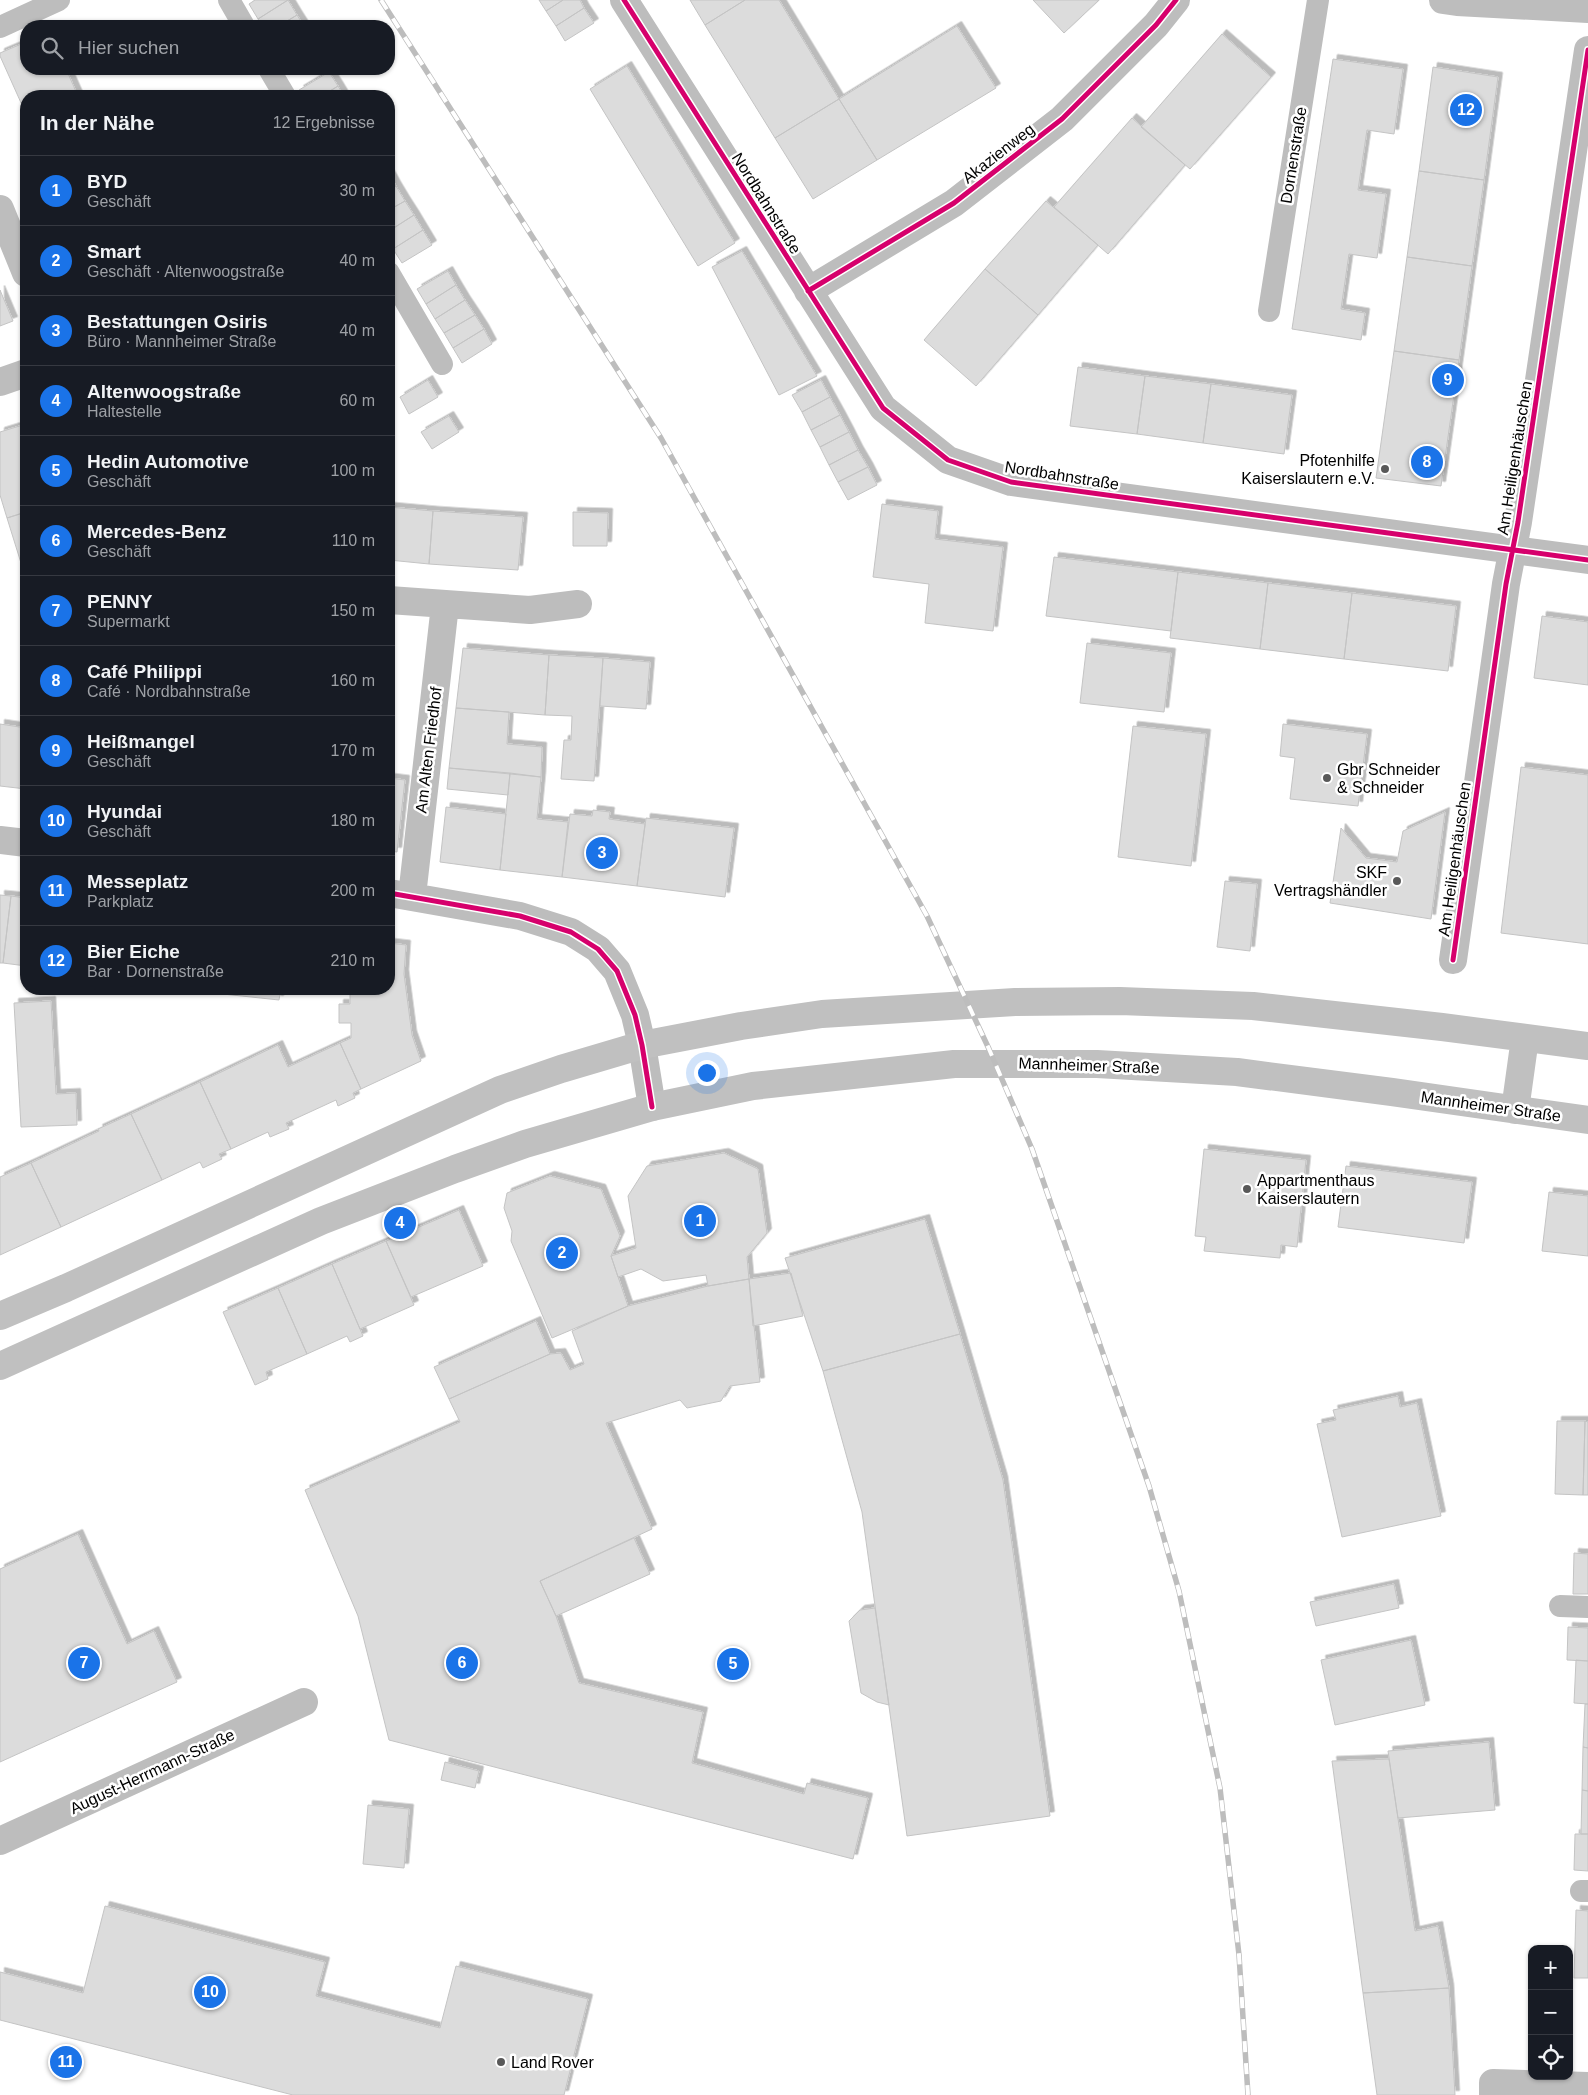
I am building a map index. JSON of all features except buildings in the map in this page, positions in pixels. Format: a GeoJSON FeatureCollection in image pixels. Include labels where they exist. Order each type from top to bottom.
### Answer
{"type":"FeatureCollection","features":[{"type":"Feature","properties":{"kind":"main road"},"geometry":{"type":"LineString","coordinates":[[0,1316],[500,1090],[561,1069],[642,1046],[741,1026],[822,1014],[1006,1002],[1120,1001],[1253,1006],[1588,1046]]}},
{"type":"Feature","properties":{"kind":"main road"},"geometry":{"type":"LineString","coordinates":[[1516,1110],[1525,1038]]}},
{"type":"Feature","properties":{"kind":"main road","name":"Mannheimer Straße"},"geometry":{"type":"LineString","coordinates":[[0,1366],[312,1225],[525,1144],[652,1107],[753,1086],[954,1064],[1037,1062],[1097,1064],[1237,1072],[1588,1120]]}},
{"type":"Feature","properties":{"kind":"street","name":"Nordbahnstraße"},"geometry":{"type":"LineString","coordinates":[[624,0],[883,408],[948,460],[1011,482],[1588,560]]}},
{"type":"Feature","properties":{"kind":"street","name":"Akazienweg"},"geometry":{"type":"LineString","coordinates":[[808,291],[954,202],[1062,119],[1156,25],[1176,0]]}},
{"type":"Feature","properties":{"kind":"street"},"geometry":{"type":"LineString","coordinates":[[1443,0],[1588,9]]}},
{"type":"Feature","properties":{"kind":"street","name":"Am Heiligenhäuschen"},"geometry":{"type":"LineString","coordinates":[[1453,960],[1506,584],[1513,551],[1588,50]]}},
{"type":"Feature","properties":{"kind":"street"},"geometry":{"type":"LineString","coordinates":[[0,210],[20,259]]}},
{"type":"Feature","properties":{"kind":"street"},"geometry":{"type":"LineString","coordinates":[[0,382],[20,375]]}},
{"type":"Feature","properties":{"kind":"street"},"geometry":{"type":"LineString","coordinates":[[395,600],[530,610],[578,604]]}},
{"type":"Feature","properties":{"kind":"street","name":"Am Alten Friedhof"},"geometry":{"type":"LineString","coordinates":[[400,895],[445,604]]}},
{"type":"Feature","properties":{"kind":"street"},"geometry":{"type":"LineString","coordinates":[[0,840],[20,842]]}},
{"type":"Feature","properties":{"kind":"street"},"geometry":{"type":"LineString","coordinates":[[400,895],[520,916],[571,932],[598,949],[616,971],[635,1015],[652,1107]]}},
{"type":"Feature","properties":{"kind":"street","name":"August-Herrmann-Straße"},"geometry":{"type":"LineString","coordinates":[[0,1841],[304,1702]]}},
{"type":"Feature","properties":{"kind":"street"},"geometry":{"type":"LineString","coordinates":[[1494,2095],[1493,2083],[1588,2086]]}},
{"type":"Feature","properties":{"kind":"lane"},"geometry":{"type":"LineString","coordinates":[[0,27],[59,0]]}},
{"type":"Feature","properties":{"kind":"lane"},"geometry":{"type":"LineString","coordinates":[[229,0],[241,20]]}},
{"type":"Feature","properties":{"kind":"lane","name":"Dornenstraße"},"geometry":{"type":"LineString","coordinates":[[1269,311],[1318,0]]}},
{"type":"Feature","properties":{"kind":"lane"},"geometry":{"type":"LineString","coordinates":[[273,75],[281,90]]}},
{"type":"Feature","properties":{"kind":"lane"},"geometry":{"type":"LineString","coordinates":[[395,283],[442,364]]}},
{"type":"Feature","properties":{"kind":"lane"},"geometry":{"type":"LineString","coordinates":[[1560,1606],[1588,1607]]}},
{"type":"Feature","properties":{"kind":"railway"},"geometry":{"type":"LineString","coordinates":[[381,0],[394,20]]}},
{"type":"Feature","properties":{"kind":"railway"},"geometry":{"type":"LineString","coordinates":[[395,22],[661,438],[927,916],[989,1049],[1032,1149],[1149,1486],[1179,1591],[1220,1788],[1239,1955],[1248,2095]]}},
{"type":"Feature","properties":{"kind":"cycle path"},"geometry":{"type":"LineString","coordinates":[[624,0],[883,408],[948,460],[1011,482],[1588,560]]}},
{"type":"Feature","properties":{"kind":"cycle path"},"geometry":{"type":"LineString","coordinates":[[808,291],[954,203],[1062,119],[1156,25],[1176,0]]}},
{"type":"Feature","properties":{"kind":"cycle path"},"geometry":{"type":"LineString","coordinates":[[1453,960],[1506,584],[1518,522],[1588,50]]}},
{"type":"Feature","properties":{"kind":"cycle path"},"geometry":{"type":"LineString","coordinates":[[395,894],[520,916],[571,932],[598,949],[617,971],[635,1015],[652,1107]]}},
{"type":"Feature","properties":{"kind":"place","name":"Bier Eiche"},"geometry":{"type":"Point","coordinates":[1466,110]}},
{"type":"Feature","properties":{"kind":"place","name":"Heißmangel"},"geometry":{"type":"Point","coordinates":[1448,380]}},
{"type":"Feature","properties":{"kind":"place","name":"Café Philippi"},"geometry":{"type":"Point","coordinates":[1427,462]}},
{"type":"Feature","properties":{"kind":"place","name":"Pfotenhilfe Kaiserslautern e.V."},"geometry":{"type":"Point","coordinates":[1385,469]}},
{"type":"Feature","properties":{"kind":"place","name":"Gbr Schneider & Schneider"},"geometry":{"type":"Point","coordinates":[1327,778]}},
{"type":"Feature","properties":{"kind":"place","name":"Bestattungen Osiris"},"geometry":{"type":"Point","coordinates":[602,853]}},
{"type":"Feature","properties":{"kind":"place","name":"SKF Vertragshändler"},"geometry":{"type":"Point","coordinates":[1397,881]}},
{"type":"Feature","properties":{"kind":"place","name":"Appartmenthaus Kaiserslautern"},"geometry":{"type":"Point","coordinates":[1247,1189]}},
{"type":"Feature","properties":{"kind":"place","name":"BYD"},"geometry":{"type":"Point","coordinates":[700,1221]}},
{"type":"Feature","properties":{"kind":"place","name":"Altenwoogstraße"},"geometry":{"type":"Point","coordinates":[400,1223]}},
{"type":"Feature","properties":{"kind":"place","name":"Smart"},"geometry":{"type":"Point","coordinates":[562,1253]}},
{"type":"Feature","properties":{"kind":"place","name":"PENNY"},"geometry":{"type":"Point","coordinates":[84,1663]}},
{"type":"Feature","properties":{"kind":"place","name":"Mercedes-Benz"},"geometry":{"type":"Point","coordinates":[462,1663]}},
{"type":"Feature","properties":{"kind":"place","name":"Hedin Automotive"},"geometry":{"type":"Point","coordinates":[733,1664]}},
{"type":"Feature","properties":{"kind":"place","name":"Hyundai"},"geometry":{"type":"Point","coordinates":[210,1992]}},
{"type":"Feature","properties":{"kind":"place","name":"Messeplatz"},"geometry":{"type":"Point","coordinates":[66,2062]}},
{"type":"Feature","properties":{"kind":"place","name":"Land Rover"},"geometry":{"type":"Point","coordinates":[501,2062]}}]}
